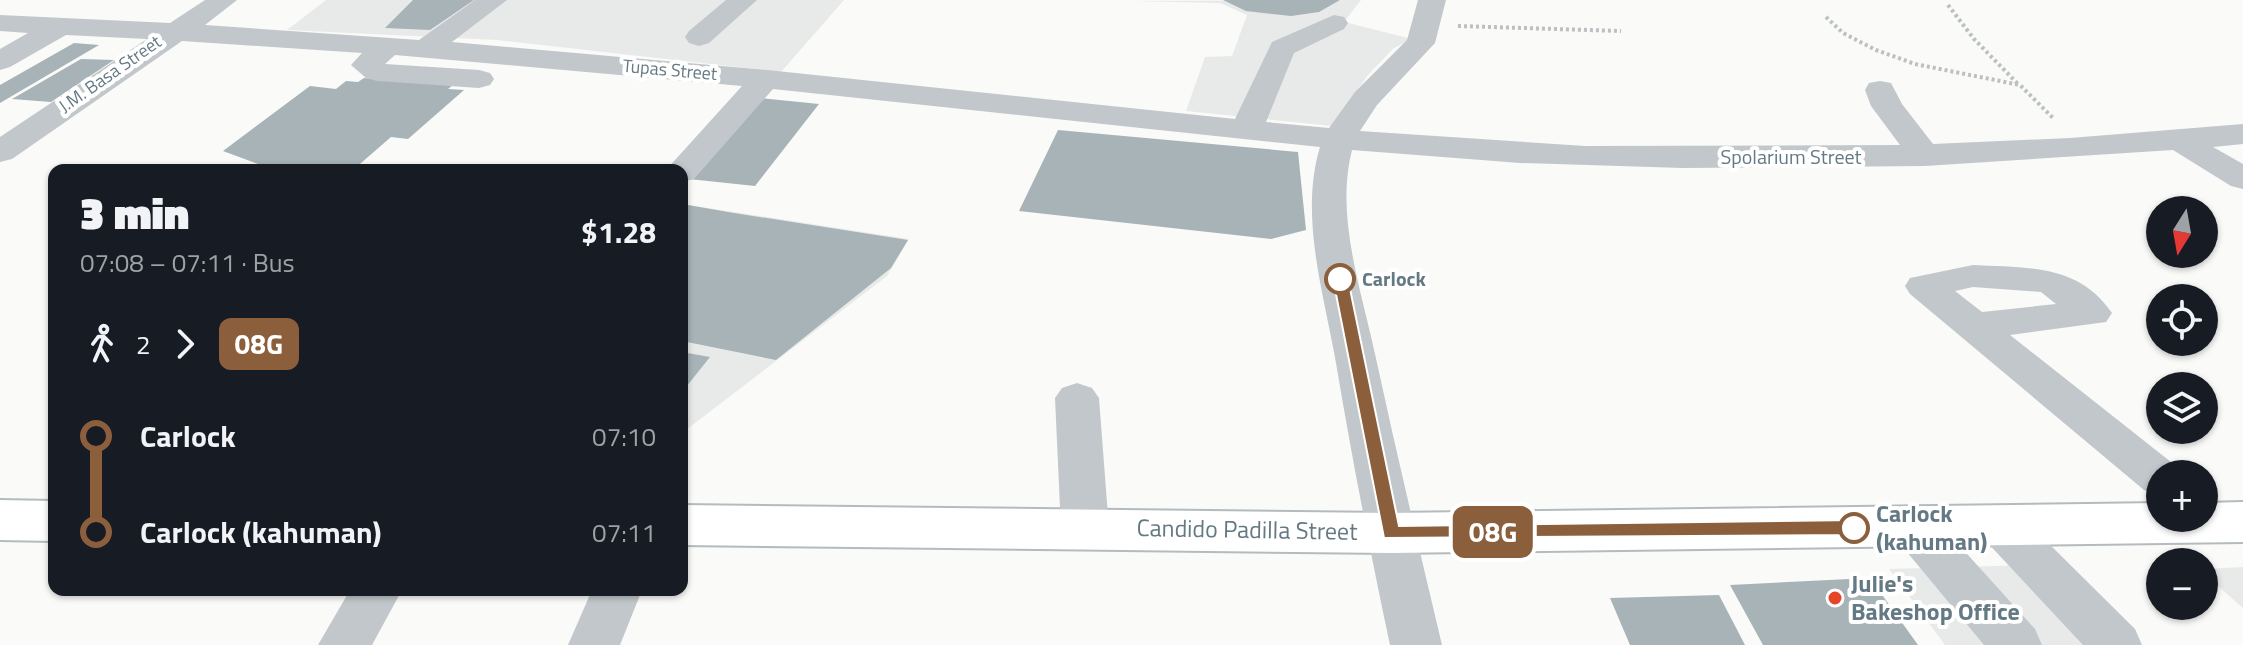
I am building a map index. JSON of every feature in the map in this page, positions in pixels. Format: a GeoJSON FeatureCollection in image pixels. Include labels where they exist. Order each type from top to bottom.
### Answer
{"type":"FeatureCollection","features":[{"type":"Feature","properties":{"kind":"main road"},"geometry":{"type":"LineString","coordinates":[[0,520],[48,521]]}},
{"type":"Feature","properties":{"kind":"main road","name":"Candido Padilla Street"},"geometry":{"type":"LineString","coordinates":[[688,525],[1391,533],[2001,526],[2220,520]]}},
{"type":"Feature","properties":{"kind":"street","name":"J.M. Basa Street"},"geometry":{"type":"LineString","coordinates":[[0,152],[170,33],[223,0]]}},
{"type":"Feature","properties":{"kind":"street"},"geometry":{"type":"LineString","coordinates":[[426,48],[493,0]]}},
{"type":"Feature","properties":{"kind":"street"},"geometry":{"type":"LineString","coordinates":[[699,37],[743,0]]}},
{"type":"Feature","properties":{"kind":"street"},"geometry":{"type":"LineString","coordinates":[[1416,645],[1333,243],[1330,170],[1339,138],[1366,99],[1421,43],[1429,11]]}},
{"type":"Feature","properties":{"kind":"street","name":"Tupas Street"},"geometry":{"type":"LineString","coordinates":[[0,23],[426,48],[765,79],[1339,138]]}},
{"type":"Feature","properties":{"kind":"street"},"geometry":{"type":"LineString","coordinates":[[1247,129],[1282,48],[1334,23]]}},
{"type":"Feature","properties":{"kind":"street"},"geometry":{"type":"LineString","coordinates":[[459,24],[671,45],[675,61],[671,70]]}},
{"type":"Feature","properties":{"kind":"street"},"geometry":{"type":"LineString","coordinates":[[0,61],[60,26]]}},
{"type":"Feature","properties":{"kind":"street"},"geometry":{"type":"LineString","coordinates":[[389,45],[366,65],[377,72],[479,79]]}},
{"type":"Feature","properties":{"kind":"street"},"geometry":{"type":"LineString","coordinates":[[688,165],[765,79]]}},
{"type":"Feature","properties":{"kind":"street"},"geometry":{"type":"LineString","coordinates":[[1880,90],[1887,106],[1925,156]]}},
{"type":"Feature","properties":{"kind":"street","name":"Spolarium Street"},"geometry":{"type":"LineString","coordinates":[[1339,138],[1592,156],[1925,156],[2083,148],[2243,134]]}},
{"type":"Feature","properties":{"kind":"street"},"geometry":{"type":"LineString","coordinates":[[2181,141],[2243,179]]}},
{"type":"Feature","properties":{"kind":"street"},"geometry":{"type":"LineString","coordinates":[[1973,326],[2146,467]]}},
{"type":"Feature","properties":{"kind":"street"},"geometry":{"type":"LineString","coordinates":[[1077,398],[1085,529]]}},
{"type":"Feature","properties":{"kind":"street"},"geometry":{"type":"LineString","coordinates":[[2001,526],[2116,645]]}},
{"type":"Feature","properties":{"kind":"street"},"geometry":{"type":"LineString","coordinates":[[1914,527],[2016,645]]}},
{"type":"Feature","properties":{"kind":"street"},"geometry":{"type":"LineString","coordinates":[[344,645],[373,596]]}},
{"type":"Feature","properties":{"kind":"street"},"geometry":{"type":"LineString","coordinates":[[594,645],[614,596]]}},
{"type":"Feature","properties":{"kind":"path"},"geometry":{"type":"LineString","coordinates":[[1948,5],[1974,39],[2083,148]]}},
{"type":"Feature","properties":{"kind":"path"},"geometry":{"type":"LineString","coordinates":[[1429,11],[1515,30],[1621,31]]}},
{"type":"Feature","properties":{"kind":"path"},"geometry":{"type":"LineString","coordinates":[[1826,17],[1843,33],[1876,50],[1915,64],[2020,85]]}},
{"type":"Feature","properties":{"kind":"shaded area"},"geometry":{"type":"Polygon","coordinates":[[[326,0],[844,0],[781,72],[497,40],[287,30],[326,0]]]}},
{"type":"Feature","properties":{"kind":"shaded area"},"geometry":{"type":"Polygon","coordinates":[[[1361,0],[1344,22],[1412,39],[1394,48],[1368,75],[1332,126],[1186,111],[1205,57],[1232,56],[1247,15],[1220,3],[1131,1],[1361,0]]]}},
{"type":"Feature","properties":{"kind":"shaded area"},"geometry":{"type":"Polygon","coordinates":[[[688,205],[909,239],[887,276],[688,428],[688,205]]]}},
{"type":"Feature","properties":{"kind":"shaded area"},"geometry":{"type":"Polygon","coordinates":[[[2031,565],[2108,645],[1945,645],[1889,569],[2031,565]]]}},
{"type":"Feature","properties":{"kind":"shaded area"},"geometry":{"type":"Polygon","coordinates":[[[2243,567],[2243,608],[2218,586],[2218,568],[2243,567]]]}},
{"type":"Feature","properties":{"kind":"building"},"geometry":{"type":"Polygon","coordinates":[[[413,0],[474,0],[430,30],[385,28],[413,0]]]}},
{"type":"Feature","properties":{"kind":"building"},"geometry":{"type":"Polygon","coordinates":[[[1223,0],[1340,0],[1319,12],[1291,16],[1246,11],[1223,0]]]}},
{"type":"Feature","properties":{"kind":"building"},"geometry":{"type":"Polygon","coordinates":[[[74,43],[99,45],[0,103],[0,85],[74,43]]]}},
{"type":"Feature","properties":{"kind":"building"},"geometry":{"type":"Polygon","coordinates":[[[81,59],[114,60],[51,102],[12,99],[81,59]]]}},
{"type":"Feature","properties":{"kind":"building"},"geometry":{"type":"Polygon","coordinates":[[[364,78],[453,85],[448,89],[464,90],[408,139],[391,137],[360,164],[258,164],[223,151],[310,86],[336,89],[346,81],[358,82],[364,78]]]}},
{"type":"Feature","properties":{"kind":"building"},"geometry":{"type":"Polygon","coordinates":[[[759,98],[819,104],[755,186],[689,179],[759,98]]]}},
{"type":"Feature","properties":{"kind":"building"},"geometry":{"type":"Polygon","coordinates":[[[1058,130],[1298,152],[1306,230],[1271,239],[1019,211],[1058,130]]]}},
{"type":"Feature","properties":{"kind":"building"},"geometry":{"type":"Polygon","coordinates":[[[688,205],[908,240],[891,268],[776,360],[688,342],[688,205]]]}},
{"type":"Feature","properties":{"kind":"building"},"geometry":{"type":"Polygon","coordinates":[[[688,353],[710,357],[688,384],[688,353]]]}},
{"type":"Feature","properties":{"kind":"building"},"geometry":{"type":"Polygon","coordinates":[[[1870,578],[1918,645],[1763,645],[1730,585],[1870,578]]]}},
{"type":"Feature","properties":{"kind":"building"},"geometry":{"type":"Polygon","coordinates":[[[1719,595],[1745,645],[1630,645],[1610,598],[1719,595]]]}},
{"type":"Feature","properties":{"kind":"bus line","name":"08G"},"geometry":{"type":"LineString","coordinates":[[1340,279],[1391,533],[1854,528]]}},
{"type":"Feature","properties":{"kind":"place","name":"Carlock"},"geometry":{"type":"Point","coordinates":[1340,279]}},
{"type":"Feature","properties":{"kind":"place","name":"Carlock (kahuman)"},"geometry":{"type":"Point","coordinates":[1854,528]}},
{"type":"Feature","properties":{"kind":"place","name":"Julie's Bakeshop Office"},"geometry":{"type":"Point","coordinates":[1835,598]}}]}
